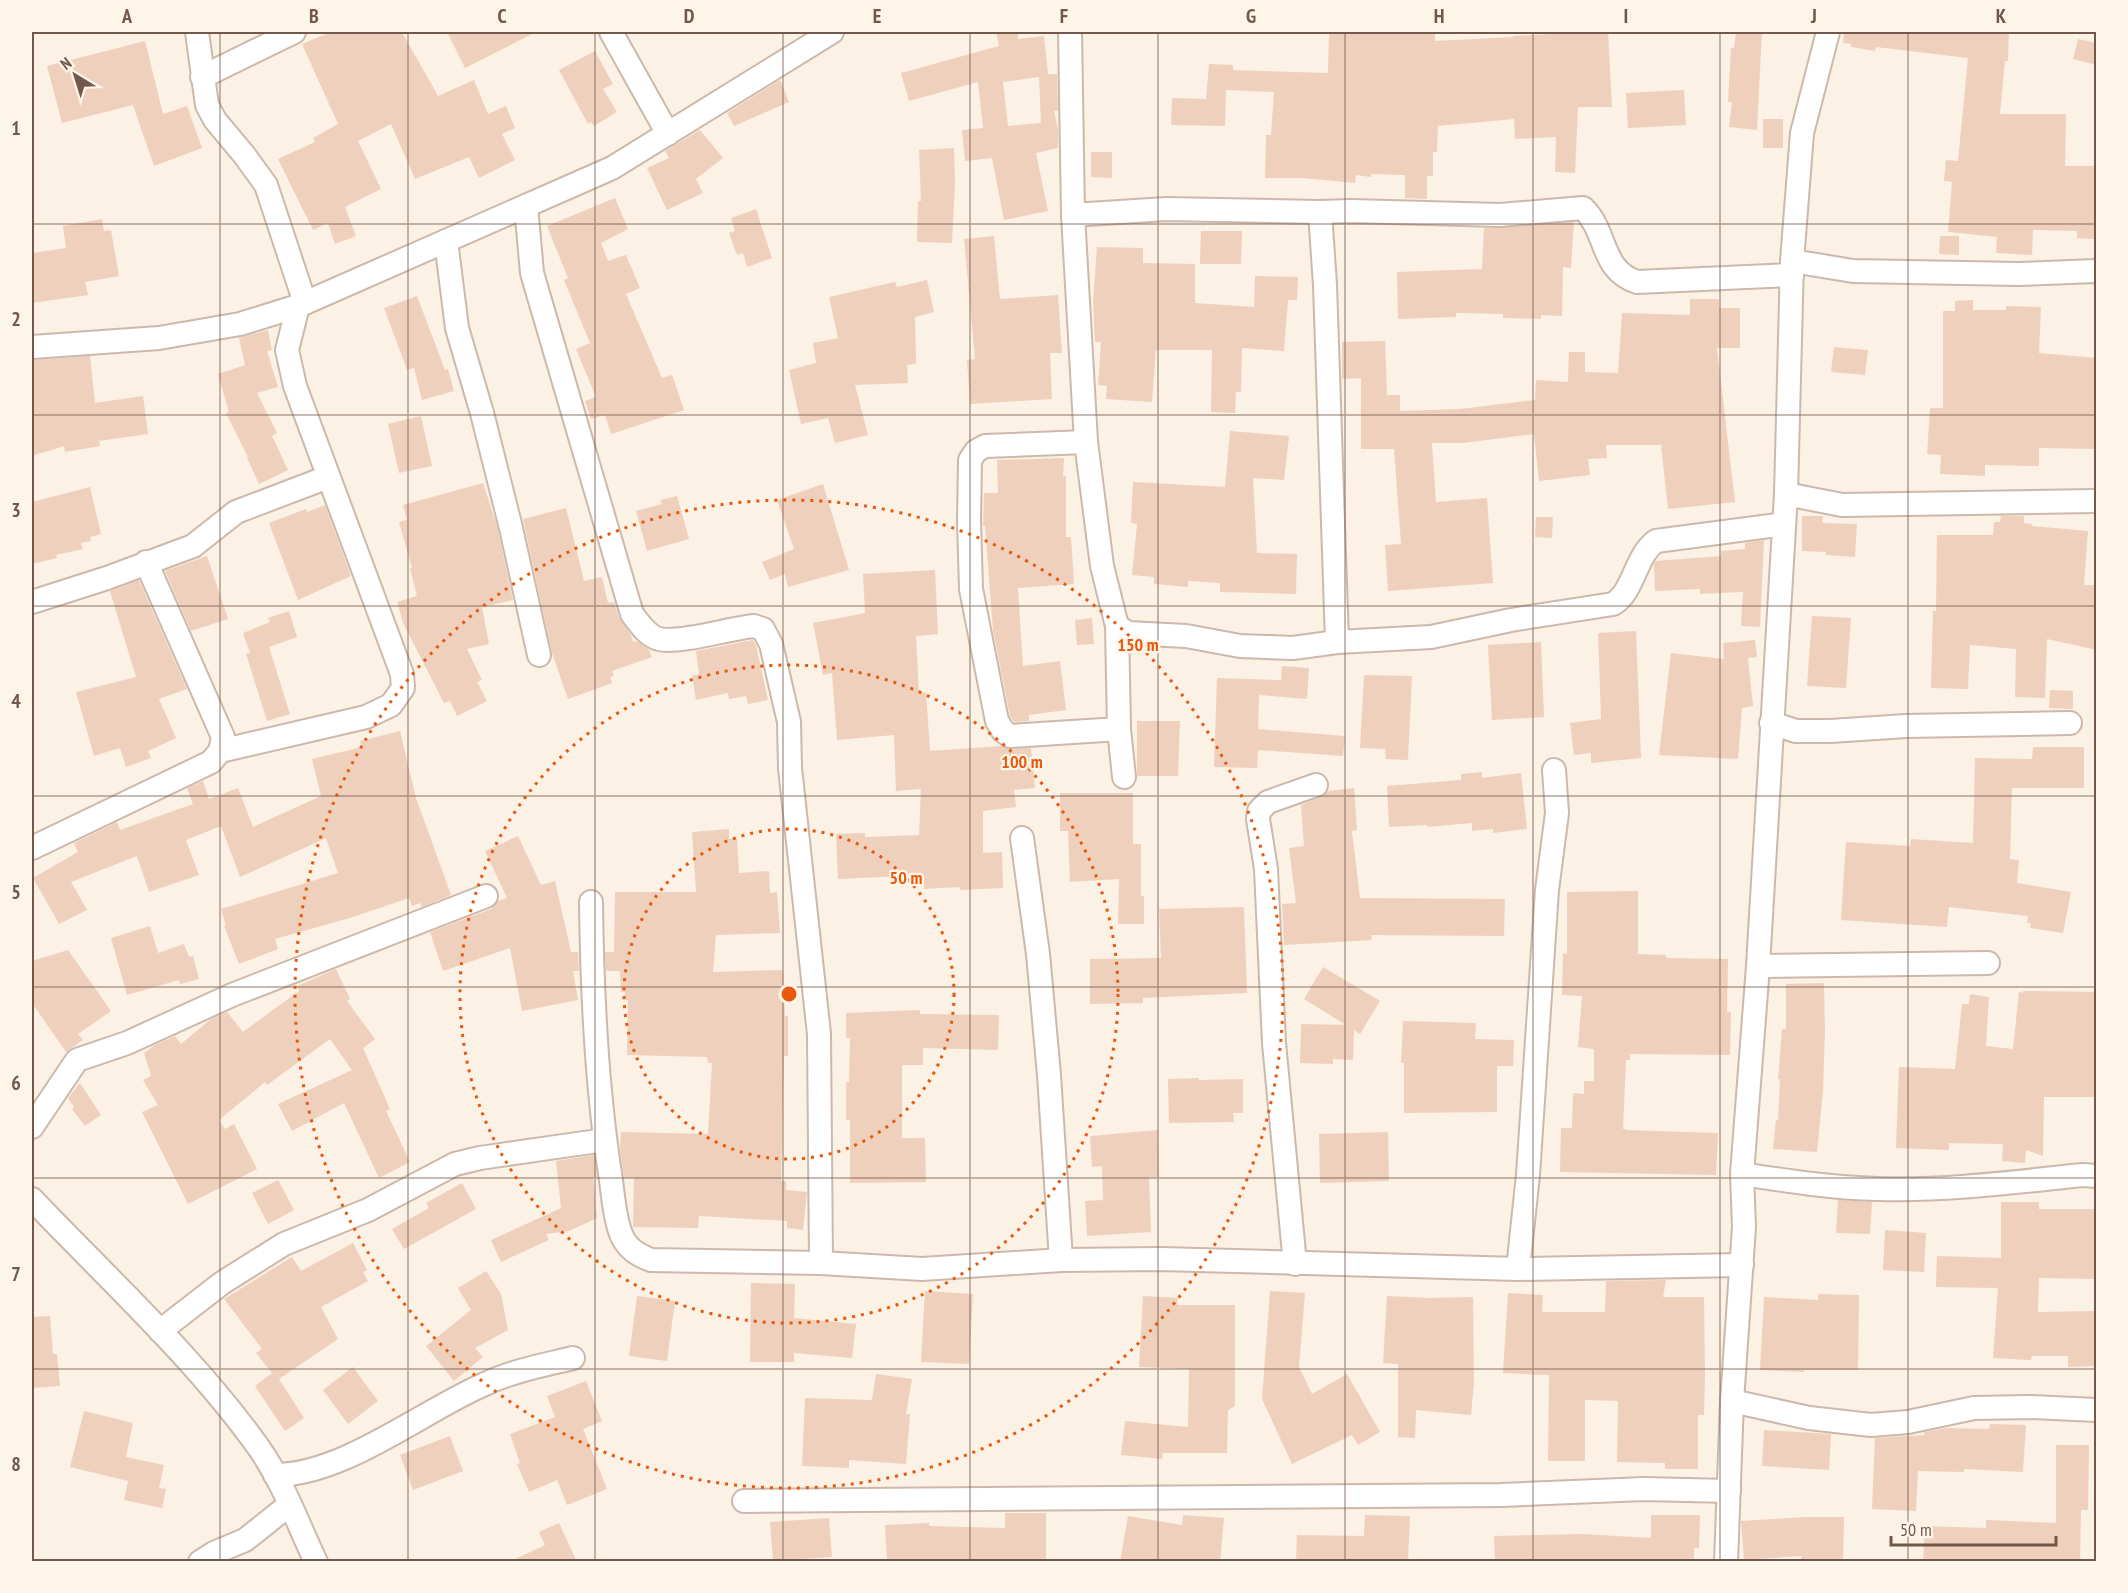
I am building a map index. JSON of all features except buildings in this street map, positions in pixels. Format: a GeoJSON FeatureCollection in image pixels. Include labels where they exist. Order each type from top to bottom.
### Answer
{"type":"FeatureCollection","features":[{"type":"Feature","properties":{"kind":"street"},"geometry":{"type":"LineString","coordinates":[[197,32],[207,105],[215,120],[266,185],[301,304],[287,350],[295,386],[402,674],[403,688],[391,705],[366,717],[220,751]]}},
{"type":"Feature","properties":{"kind":"street"},"geometry":{"type":"LineString","coordinates":[[202,77],[294,32]]}},
{"type":"Feature","properties":{"kind":"street"},"geometry":{"type":"LineString","coordinates":[[611,32],[668,134]]}},
{"type":"Feature","properties":{"kind":"street"},"geometry":{"type":"LineString","coordinates":[[32,347],[159,338],[240,324],[301,304],[612,168],[832,32]]}},
{"type":"Feature","properties":{"kind":"street"},"geometry":{"type":"LineString","coordinates":[[1070,32],[1073,215],[1086,442],[1102,566],[1117,626],[1119,729],[1124,777]]}},
{"type":"Feature","properties":{"kind":"street"},"geometry":{"type":"LineString","coordinates":[[1725,1562],[1732,1401],[1744,1227],[1742,1174],[1758,966],[1786,494],[1792,268],[1802,133],[1828,32]]}},
{"type":"Feature","properties":{"kind":"street"},"geometry":{"type":"LineString","coordinates":[[526,206],[532,273],[632,614],[644,631],[659,639],[754,626],[763,629],[771,644],[789,722],[789,768],[819,1034],[821,1263]]}},
{"type":"Feature","properties":{"kind":"street"},"geometry":{"type":"LineString","coordinates":[[1073,215],[1166,208],[1500,215],[1583,208],[1592,217],[1615,269],[1625,278],[1637,282],[1792,268],[2018,274],[2097,271]]}},
{"type":"Feature","properties":{"kind":"street"},"geometry":{"type":"LineString","coordinates":[[1320,212],[1325,285],[1336,642]]}},
{"type":"Feature","properties":{"kind":"street"},"geometry":{"type":"LineString","coordinates":[[446,241],[457,328],[482,412],[539,655]]}},
{"type":"Feature","properties":{"kind":"street"},"geometry":{"type":"LineString","coordinates":[[1086,442],[985,446],[976,451],[970,460],[971,589],[997,721],[1003,731],[1010,736],[1119,729]]}},
{"type":"Feature","properties":{"kind":"street"},"geometry":{"type":"LineString","coordinates":[[32,602],[107,578],[193,546],[236,512],[328,477]]}},
{"type":"Feature","properties":{"kind":"street"},"geometry":{"type":"LineString","coordinates":[[1786,494],[1842,505],[2097,501]]}},
{"type":"Feature","properties":{"kind":"street"},"geometry":{"type":"LineString","coordinates":[[1117,626],[1128,633],[1186,636],[1240,646],[1293,648],[1336,642],[1431,637],[1511,620],[1613,604],[1623,594],[1647,548],[1656,541],[1784,524]]}},
{"type":"Feature","properties":{"kind":"street"},"geometry":{"type":"LineString","coordinates":[[32,848],[211,762],[220,751],[223,737],[146,562]]}},
{"type":"Feature","properties":{"kind":"street"},"geometry":{"type":"LineString","coordinates":[[1771,723],[1796,731],[2070,723]]}},
{"type":"Feature","properties":{"kind":"street"},"geometry":{"type":"LineString","coordinates":[[1518,1269],[1528,1175],[1548,890],[1557,813],[1554,770]]}},
{"type":"Feature","properties":{"kind":"street"},"geometry":{"type":"LineString","coordinates":[[1295,1264],[1274,1043],[1266,869],[1258,819],[1259,811],[1268,802],[1316,785]]}},
{"type":"Feature","properties":{"kind":"street"},"geometry":{"type":"LineString","coordinates":[[1022,838],[1038,954],[1061,1260]]}},
{"type":"Feature","properties":{"kind":"street"},"geometry":{"type":"LineString","coordinates":[[32,1127],[77,1060],[127,1043],[232,995],[486,896]]}},
{"type":"Feature","properties":{"kind":"street"},"geometry":{"type":"LineString","coordinates":[[591,902],[594,1033],[605,1140],[618,1224],[627,1244],[636,1254],[651,1260],[821,1263],[922,1269],[1061,1260],[1161,1259],[1518,1269],[1742,1265]]}},
{"type":"Feature","properties":{"kind":"street"},"geometry":{"type":"LineString","coordinates":[[1758,966],[1988,963]]}},
{"type":"Feature","properties":{"kind":"street"},"geometry":{"type":"LineString","coordinates":[[160,1331],[222,1283],[284,1244],[368,1210],[455,1164],[480,1158],[605,1140]]}},
{"type":"Feature","properties":{"kind":"street"},"geometry":{"type":"LineString","coordinates":[[1742,1174],[1878,1189],[1958,1187],[2083,1175],[2097,1176]]}},
{"type":"Feature","properties":{"kind":"street"},"geometry":{"type":"LineString","coordinates":[[32,1199],[204,1377],[259,1449],[275,1475],[316,1562]]}},
{"type":"Feature","properties":{"kind":"street"},"geometry":{"type":"LineString","coordinates":[[275,1475],[286,1475],[338,1462],[485,1383],[573,1358]]}},
{"type":"Feature","properties":{"kind":"street"},"geometry":{"type":"LineString","coordinates":[[1732,1401],[1809,1418],[1871,1425],[1908,1422],[1974,1408],[2030,1407],[2097,1410]]}},
{"type":"Feature","properties":{"kind":"street"},"geometry":{"type":"LineString","coordinates":[[744,1501],[1502,1495],[1644,1489],[1729,1491]]}},
{"type":"Feature","properties":{"kind":"street"},"geometry":{"type":"LineString","coordinates":[[200,1562],[214,1553],[245,1540],[289,1505]]}}]}
